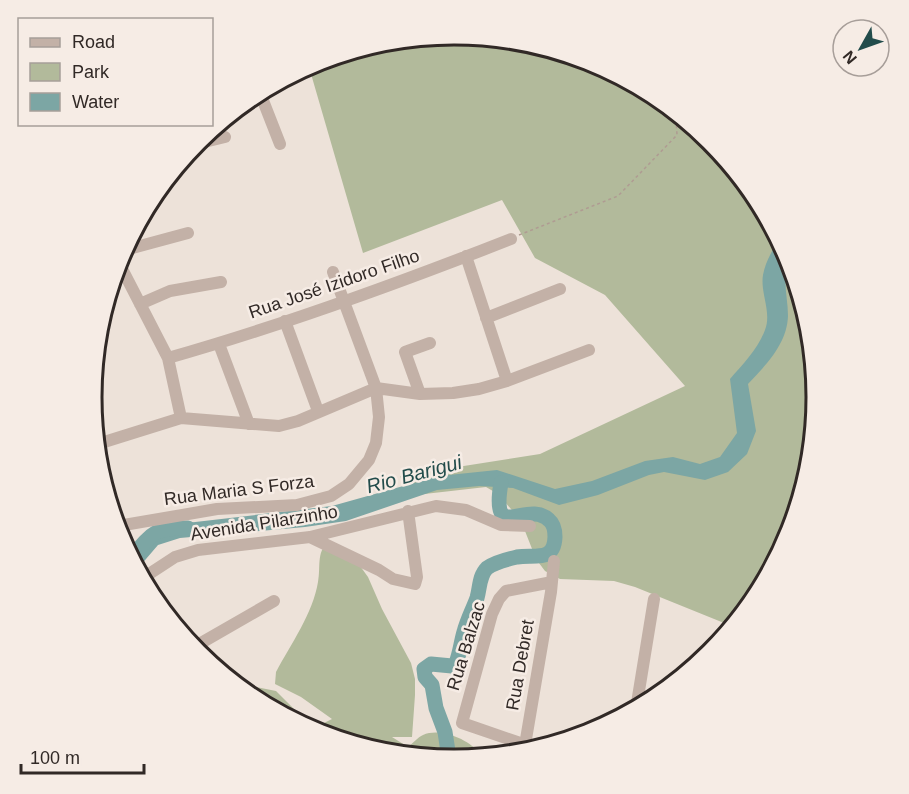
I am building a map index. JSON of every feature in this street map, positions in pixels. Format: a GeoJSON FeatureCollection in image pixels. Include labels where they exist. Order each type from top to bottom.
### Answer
{"type":"FeatureCollection","features":[{"type":"Feature","properties":{"kind":"street"},"geometry":{"type":"LineString","coordinates":[[263,101],[280,144]]}},
{"type":"Feature","properties":{"kind":"street"},"geometry":{"type":"LineString","coordinates":[[214,140],[225,137]]}},
{"type":"Feature","properties":{"kind":"street"},"geometry":{"type":"LineString","coordinates":[[136,247],[188,233]]}},
{"type":"Feature","properties":{"kind":"street","name":"Rua José Izidoro Filho"},"geometry":{"type":"LineString","coordinates":[[168,358],[219,344],[344,301],[511,239]]}},
{"type":"Feature","properties":{"kind":"street"},"geometry":{"type":"LineString","coordinates":[[466,256],[507,381]]}},
{"type":"Feature","properties":{"kind":"street"},"geometry":{"type":"LineString","coordinates":[[333,272],[376,388]]}},
{"type":"Feature","properties":{"kind":"street"},"geometry":{"type":"LineString","coordinates":[[125,274],[168,358],[181,418]]}},
{"type":"Feature","properties":{"kind":"street"},"geometry":{"type":"LineString","coordinates":[[140,304],[170,291],[221,282]]}},
{"type":"Feature","properties":{"kind":"street"},"geometry":{"type":"LineString","coordinates":[[486,318],[560,289]]}},
{"type":"Feature","properties":{"kind":"street"},"geometry":{"type":"LineString","coordinates":[[285,321],[318,411]]}},
{"type":"Feature","properties":{"kind":"street"},"geometry":{"type":"LineString","coordinates":[[420,394],[405,352],[430,343]]}},
{"type":"Feature","properties":{"kind":"street"},"geometry":{"type":"LineString","coordinates":[[219,344],[249,424]]}},
{"type":"Feature","properties":{"kind":"street"},"geometry":{"type":"LineString","coordinates":[[106,441],[181,418],[279,426],[298,421],[376,388],[420,394],[479,389],[507,381],[589,350]]}},
{"type":"Feature","properties":{"kind":"street","name":"Rua Maria S Forza"},"geometry":{"type":"LineString","coordinates":[[126,525],[217,509],[297,505],[331,496],[349,484],[369,460],[376,443],[379,417],[376,388]]}},
{"type":"Feature","properties":{"kind":"street","name":"Avenida Pilarzinho"},"geometry":{"type":"LineString","coordinates":[[150,573],[175,558],[198,550],[310,537],[408,511],[436,506],[466,510],[501,525],[531,526]]}},
{"type":"Feature","properties":{"kind":"street"},"geometry":{"type":"LineString","coordinates":[[310,537],[393,579],[415,584],[417,577],[408,511]]}},
{"type":"Feature","properties":{"kind":"street","name":"Rua Debret"},"geometry":{"type":"LineString","coordinates":[[527,741],[554,561]]}},
{"type":"Feature","properties":{"kind":"street","name":"Rua Balzac"},"geometry":{"type":"LineString","coordinates":[[519,743],[462,723],[492,614],[499,599],[506,591],[551,587]]}},
{"type":"Feature","properties":{"kind":"street"},"geometry":{"type":"LineString","coordinates":[[638,697],[654,599]]}},
{"type":"Feature","properties":{"kind":"street"},"geometry":{"type":"LineString","coordinates":[[202,642],[274,601]]}},
{"type":"Feature","properties":{"kind":"path"},"geometry":{"type":"LineString","coordinates":[[511,239],[618,196],[677,135],[676,124]]}},
{"type":"Feature","properties":{"kind":"green space"},"geometry":{"type":"Polygon","coordinates":[[[454,45],[500,48],[546,57],[589,72],[631,92],[687,132],[703,148],[747,201],[780,262],[795,306],[806,374],[806,420],[800,466],[788,510],[780,532],[759,573],[724,623],[635,587],[614,581],[560,579],[545,571],[536,559],[517,516],[498,494],[486,487],[407,496],[400,476],[540,454],[685,386],[605,295],[535,258],[502,200],[363,253],[312,76],[363,57],[409,48],[454,45]]]}},
{"type":"Feature","properties":{"kind":"green space"},"geometry":{"type":"Polygon","coordinates":[[[328,541],[355,559],[368,577],[411,663],[415,679],[412,737],[392,737],[405,745],[363,737],[321,722],[332,719],[301,697],[275,684],[276,672],[301,628],[315,594],[320,555],[328,541]]]}},
{"type":"Feature","properties":{"kind":"green space"},"geometry":{"type":"Polygon","coordinates":[[[255,687],[276,691],[297,712],[255,687]]]}},
{"type":"Feature","properties":{"kind":"green space"},"geometry":{"type":"Polygon","coordinates":[[[430,733],[454,736],[474,748],[409,746],[423,735],[430,733]]]}},
{"type":"Feature","properties":{"kind":"water"},"geometry":{"type":"Polygon","coordinates":[[[774,249],[785,277],[787,326],[780,345],[748,384],[756,431],[747,454],[728,472],[705,480],[664,472],[649,475],[598,495],[559,505],[513,488],[479,486],[437,490],[346,521],[180,538],[158,545],[144,562],[139,553],[154,535],[178,524],[332,506],[439,476],[497,470],[555,489],[592,481],[645,461],[673,457],[700,464],[720,457],[737,433],[730,379],[754,350],[767,323],[763,275],[774,249]]]}},
{"type":"Feature","properties":{"kind":"waterway"},"geometry":{"type":"LineString","coordinates":[[448,749],[432,685],[425,677],[424,669],[431,664],[452,666],[456,663],[465,628],[477,598],[481,578],[487,568],[513,558],[542,556],[551,551],[554,545],[554,530],[549,520],[540,515],[513,517],[501,512],[499,502],[501,483]]}},
{"type":"Feature","properties":{"kind":"waterway","name":"Rio Barigui"},"geometry":{"type":"LineString","coordinates":[[138,550],[151,536],[162,530],[188,528]]}}]}
